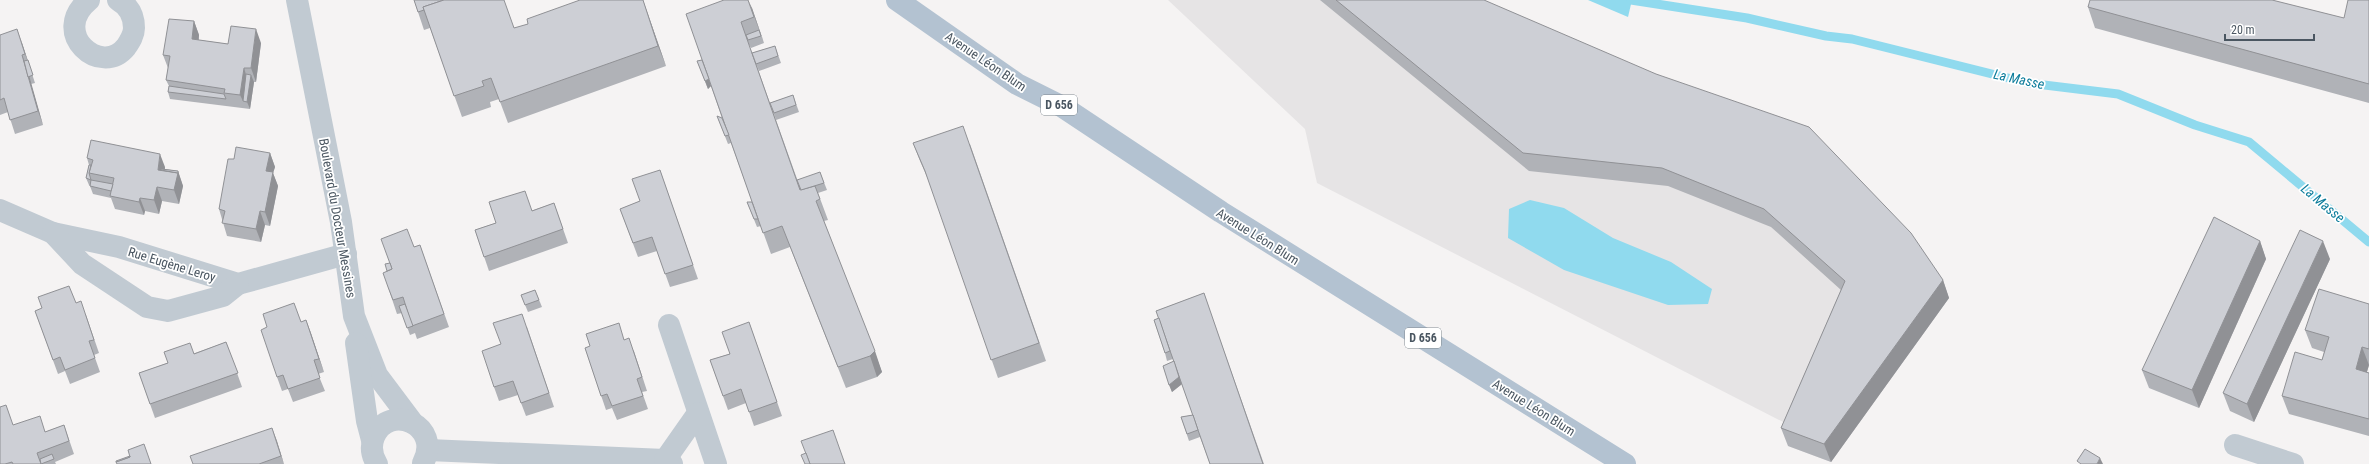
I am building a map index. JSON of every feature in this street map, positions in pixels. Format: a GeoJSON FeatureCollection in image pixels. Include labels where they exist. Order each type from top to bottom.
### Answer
{"type":"FeatureCollection","features":[{"type":"Feature","properties":{"kind":"main road","name":"Avenue Léon Blum"},"geometry":{"type":"LineString","coordinates":[[897,0],[1017,84],[1063,107],[1221,212],[1625,464]]}},
{"type":"Feature","properties":{"kind":"street"},"geometry":{"type":"LineString","coordinates":[[89,0],[81,7],[75,16],[75,36],[86,51],[103,57],[114,56],[122,51],[133,35],[133,19],[129,9],[118,0]]}},
{"type":"Feature","properties":{"kind":"street","name":"Boulevard du Docteur Messines"},"geometry":{"type":"LineString","coordinates":[[297,0],[346,254],[354,316],[377,375],[413,423],[424,434],[425,457]]}},
{"type":"Feature","properties":{"kind":"street","name":"Rue Eugène Leroy"},"geometry":{"type":"LineString","coordinates":[[0,210],[53,232],[119,247],[238,284]]}},
{"type":"Feature","properties":{"kind":"street"},"geometry":{"type":"LineString","coordinates":[[53,232],[82,264],[147,307],[168,311],[223,296],[238,284],[346,254]]}},
{"type":"Feature","properties":{"kind":"street"},"geometry":{"type":"LineString","coordinates":[[354,316],[357,354],[367,421],[372,440],[372,457],[377,464]]}},
{"type":"Feature","properties":{"kind":"street"},"geometry":{"type":"LineString","coordinates":[[669,325],[716,464]]}},
{"type":"Feature","properties":{"kind":"street"},"geometry":{"type":"LineString","coordinates":[[425,457],[668,462],[698,413]]}},
{"type":"Feature","properties":{"kind":"street"},"geometry":{"type":"LineString","coordinates":[[372,440],[376,432],[389,421],[397,420],[413,423]]}},
{"type":"Feature","properties":{"kind":"street"},"geometry":{"type":"LineString","coordinates":[[2235,445],[2293,464]]}},
{"type":"Feature","properties":{"kind":"shaded area"},"geometry":{"type":"Polygon","coordinates":[[[1168,0],[1458,0],[1918,251],[1949,298],[1831,462],[1788,446],[1789,425],[1317,183],[1305,129],[1168,0]]]}},
{"type":"Feature","properties":{"kind":"water"},"geometry":{"type":"Polygon","coordinates":[[[1588,0],[1632,0],[1628,17],[1588,0]]]}},
{"type":"Feature","properties":{"kind":"water"},"geometry":{"type":"Polygon","coordinates":[[[1530,200],[1564,208],[1613,238],[1671,262],[1712,289],[1708,304],[1668,305],[1564,270],[1508,238],[1509,209],[1530,200]]]}},
{"type":"Feature","properties":{"kind":"building"},"geometry":{"type":"Polygon","coordinates":[[[414,0],[444,0],[423,7],[424,10],[418,12],[414,0]]]}},
{"type":"Feature","properties":{"kind":"building"},"geometry":{"type":"Polygon","coordinates":[[[444,0],[504,0],[514,28],[528,24],[527,19],[580,0],[643,0],[658,46],[500,102],[491,78],[482,81],[484,86],[454,96],[423,7],[444,0]]]}},
{"type":"Feature","properties":{"kind":"building"},"geometry":{"type":"Polygon","coordinates":[[[724,0],[748,0],[754,17],[741,22],[800,190],[815,186],[820,199],[816,201],[875,351],[870,356],[838,367],[782,226],[763,233],[686,14],[724,0]]]}},
{"type":"Feature","properties":{"kind":"building"},"geometry":{"type":"Polygon","coordinates":[[[1336,0],[1484,0],[1656,74],[1809,127],[1911,233],[1943,280],[1824,444],[1781,428],[1845,281],[1764,209],[1662,168],[1523,153],[1336,0]]]}},
{"type":"Feature","properties":{"kind":"building"},"geometry":{"type":"Polygon","coordinates":[[[2090,0],[2272,0],[2344,18],[2348,0],[2369,0],[2369,84],[2088,7],[2090,0]]]}},
{"type":"Feature","properties":{"kind":"building"},"geometry":{"type":"Polygon","coordinates":[[[169,19],[194,21],[192,39],[228,44],[231,26],[256,29],[251,68],[244,68],[240,95],[224,93],[225,89],[166,80],[170,56],[163,55],[169,19]]]}},
{"type":"Feature","properties":{"kind":"building"},"geometry":{"type":"Polygon","coordinates":[[[17,29],[25,54],[22,55],[38,111],[10,120],[4,98],[0,100],[0,35],[17,29]]]}},
{"type":"Feature","properties":{"kind":"building"},"geometry":{"type":"Polygon","coordinates":[[[759,30],[761,36],[748,40],[746,35],[759,30]]]}},
{"type":"Feature","properties":{"kind":"building"},"geometry":{"type":"Polygon","coordinates":[[[775,46],[778,56],[756,64],[752,53],[775,46]]]}},
{"type":"Feature","properties":{"kind":"building"},"geometry":{"type":"Polygon","coordinates":[[[28,60],[33,75],[28,77],[24,61],[28,60]]]}},
{"type":"Feature","properties":{"kind":"building"},"geometry":{"type":"Polygon","coordinates":[[[702,60],[709,79],[705,81],[697,61],[702,60]]]}},
{"type":"Feature","properties":{"kind":"building"},"geometry":{"type":"Polygon","coordinates":[[[246,74],[251,75],[247,102],[243,101],[246,74]]]}},
{"type":"Feature","properties":{"kind":"building"},"geometry":{"type":"Polygon","coordinates":[[[169,86],[224,94],[226,99],[168,92],[169,86]]]}},
{"type":"Feature","properties":{"kind":"building"},"geometry":{"type":"Polygon","coordinates":[[[793,95],[796,105],[774,113],[770,103],[793,95]]]}},
{"type":"Feature","properties":{"kind":"building"},"geometry":{"type":"Polygon","coordinates":[[[717,116],[722,118],[729,135],[725,136],[717,116]]]}},
{"type":"Feature","properties":{"kind":"building"},"geometry":{"type":"Polygon","coordinates":[[[963,126],[1039,343],[991,360],[925,171],[913,143],[963,126]]]}},
{"type":"Feature","properties":{"kind":"building"},"geometry":{"type":"Polygon","coordinates":[[[91,140],[160,154],[158,170],[178,173],[174,190],[157,187],[154,200],[140,198],[139,202],[110,196],[114,178],[89,173],[93,160],[87,158],[91,140]]]}},
{"type":"Feature","properties":{"kind":"building"},"geometry":{"type":"Polygon","coordinates":[[[236,147],[270,153],[266,171],[273,172],[265,212],[260,211],[256,229],[222,223],[225,211],[219,209],[228,159],[234,159],[236,147]]]}},
{"type":"Feature","properties":{"kind":"building"},"geometry":{"type":"Polygon","coordinates":[[[89,165],[91,165],[89,173],[91,180],[86,178],[89,165]]]}},
{"type":"Feature","properties":{"kind":"building"},"geometry":{"type":"Polygon","coordinates":[[[161,170],[178,171],[178,173],[161,170]]]}},
{"type":"Feature","properties":{"kind":"building"},"geometry":{"type":"Polygon","coordinates":[[[660,170],[693,265],[665,274],[652,237],[633,243],[620,209],[640,201],[632,179],[660,170]]]}},
{"type":"Feature","properties":{"kind":"building"},"geometry":{"type":"Polygon","coordinates":[[[820,172],[824,183],[801,190],[797,180],[820,172]]]}},
{"type":"Feature","properties":{"kind":"building"},"geometry":{"type":"Polygon","coordinates":[[[91,180],[113,184],[111,191],[90,186],[91,180]]]}},
{"type":"Feature","properties":{"kind":"building"},"geometry":{"type":"Polygon","coordinates":[[[525,191],[532,211],[554,203],[563,229],[484,257],[475,230],[496,223],[489,202],[525,191]]]}},
{"type":"Feature","properties":{"kind":"building"},"geometry":{"type":"Polygon","coordinates":[[[747,202],[752,202],[758,219],[754,219],[747,202]]]}},
{"type":"Feature","properties":{"kind":"building"},"geometry":{"type":"Polygon","coordinates":[[[2214,217],[2260,241],[2192,390],[2142,370],[2214,217]]]}},
{"type":"Feature","properties":{"kind":"building"},"geometry":{"type":"Polygon","coordinates":[[[407,229],[414,247],[420,245],[444,314],[412,326],[403,297],[393,300],[383,273],[392,269],[381,239],[407,229]]]}},
{"type":"Feature","properties":{"kind":"building"},"geometry":{"type":"Polygon","coordinates":[[[2300,230],[2323,241],[2247,404],[2223,393],[2300,230]]]}},
{"type":"Feature","properties":{"kind":"building"},"geometry":{"type":"Polygon","coordinates":[[[390,263],[392,269],[387,271],[385,264],[390,263]]]}},
{"type":"Feature","properties":{"kind":"building"},"geometry":{"type":"Polygon","coordinates":[[[69,286],[76,303],[81,301],[94,340],[89,341],[95,358],[65,370],[60,357],[53,360],[35,311],[42,308],[38,297],[69,286]]]}},
{"type":"Feature","properties":{"kind":"building"},"geometry":{"type":"Polygon","coordinates":[[[2319,289],[2369,304],[2369,349],[2362,347],[2356,369],[2369,373],[2369,419],[2282,396],[2295,352],[2322,360],[2329,337],[2305,330],[2319,289]]]}},
{"type":"Feature","properties":{"kind":"building"},"geometry":{"type":"Polygon","coordinates":[[[535,290],[539,300],[525,305],[521,295],[535,290]]]}},
{"type":"Feature","properties":{"kind":"building"},"geometry":{"type":"Polygon","coordinates":[[[1204,293],[1263,464],[1210,464],[1156,311],[1204,293]]]}},
{"type":"Feature","properties":{"kind":"building"},"geometry":{"type":"Polygon","coordinates":[[[294,303],[301,322],[306,320],[319,359],[314,360],[320,378],[288,389],[283,375],[277,377],[261,330],[267,327],[263,314],[294,303]]]}},
{"type":"Feature","properties":{"kind":"building"},"geometry":{"type":"Polygon","coordinates":[[[405,304],[413,326],[407,328],[399,306],[405,304]]]}},
{"type":"Feature","properties":{"kind":"building"},"geometry":{"type":"Polygon","coordinates":[[[522,314],[549,393],[521,403],[513,381],[494,387],[482,351],[501,344],[493,323],[522,314]]]}},
{"type":"Feature","properties":{"kind":"building"},"geometry":{"type":"Polygon","coordinates":[[[1159,318],[1170,351],[1165,353],[1154,320],[1159,318]]]}},
{"type":"Feature","properties":{"kind":"building"},"geometry":{"type":"Polygon","coordinates":[[[749,322],[777,402],[749,412],[741,389],[723,396],[710,360],[730,354],[722,332],[749,322]]]}},
{"type":"Feature","properties":{"kind":"building"},"geometry":{"type":"Polygon","coordinates":[[[619,323],[624,340],[629,338],[642,377],[637,379],[643,396],[612,406],[607,394],[601,396],[585,348],[590,346],[586,334],[619,323]]]}},
{"type":"Feature","properties":{"kind":"building"},"geometry":{"type":"Polygon","coordinates":[[[226,342],[238,373],[150,404],[139,373],[168,363],[164,352],[190,343],[194,354],[226,342]]]}},
{"type":"Feature","properties":{"kind":"building"},"geometry":{"type":"Polygon","coordinates":[[[1174,361],[1179,377],[1169,385],[1163,366],[1174,361]]]}},
{"type":"Feature","properties":{"kind":"building"},"geometry":{"type":"Polygon","coordinates":[[[6,405],[13,425],[40,416],[45,432],[64,425],[69,441],[37,453],[41,464],[13,464],[12,462],[0,464],[0,407],[6,405]]]}},
{"type":"Feature","properties":{"kind":"building"},"geometry":{"type":"Polygon","coordinates":[[[1193,415],[1198,430],[1187,434],[1181,417],[1193,415]]]}},
{"type":"Feature","properties":{"kind":"building"},"geometry":{"type":"Polygon","coordinates":[[[272,428],[281,456],[259,464],[193,464],[190,456],[272,428]]]}},
{"type":"Feature","properties":{"kind":"building"},"geometry":{"type":"Polygon","coordinates":[[[833,430],[845,464],[810,464],[801,441],[833,430]]]}},
{"type":"Feature","properties":{"kind":"building"},"geometry":{"type":"Polygon","coordinates":[[[144,444],[151,464],[117,464],[116,462],[130,457],[128,450],[144,444]]]}},
{"type":"Feature","properties":{"kind":"building"},"geometry":{"type":"Polygon","coordinates":[[[2085,449],[2100,458],[2097,464],[2081,464],[2077,461],[2085,449]]]}},
{"type":"Feature","properties":{"kind":"building"},"geometry":{"type":"Polygon","coordinates":[[[806,453],[810,464],[805,464],[801,455],[806,453]]]}},
{"type":"Feature","properties":{"kind":"building"},"geometry":{"type":"Polygon","coordinates":[[[52,454],[54,459],[41,464],[40,459],[52,454]]]}},
{"type":"Feature","properties":{"kind":"building"},"geometry":{"type":"Polygon","coordinates":[[[130,457],[116,462],[116,461],[130,457]]]}},
{"type":"Feature","properties":{"kind":"waterway","name":"La Masse"},"geometry":{"type":"LineString","coordinates":[[1631,0],[1747,18],[1826,36],[1852,39],[2028,83],[2118,94],[2195,125],[2249,142],[2369,242]]}}]}
